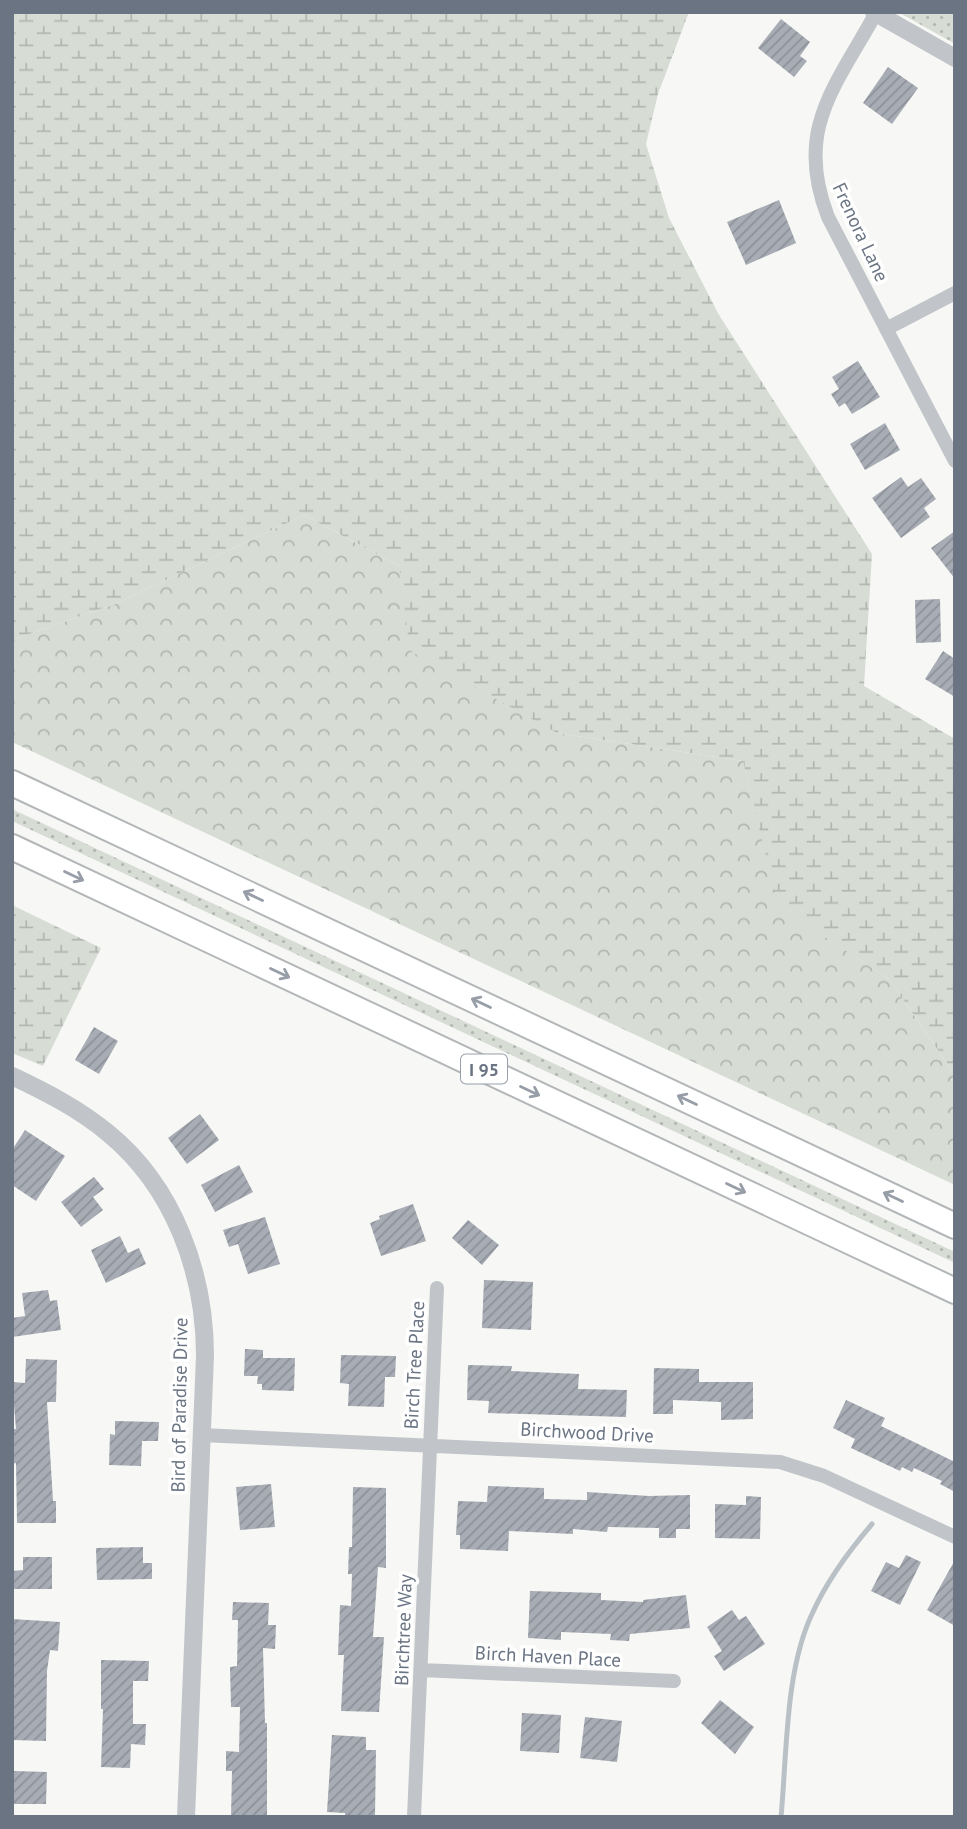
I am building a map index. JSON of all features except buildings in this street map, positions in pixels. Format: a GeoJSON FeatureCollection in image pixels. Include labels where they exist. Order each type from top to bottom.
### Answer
{"type":"FeatureCollection","features":[{"type":"Feature","properties":{"kind":"highway"},"geometry":{"type":"LineString","coordinates":[[12,783],[955,1226]]}},
{"type":"Feature","properties":{"kind":"highway","name":"I 95"},"geometry":{"type":"LineString","coordinates":[[12,847],[955,1291]]}},
{"type":"Feature","properties":{"kind":"street"},"geometry":{"type":"LineString","coordinates":[[875,13],[955,58]]}},
{"type":"Feature","properties":{"kind":"street","name":"Frenora Lane"},"geometry":{"type":"LineString","coordinates":[[875,13],[824,106],[817,129],[815,172],[820,197],[828,217],[955,461]]}},
{"type":"Feature","properties":{"kind":"street"},"geometry":{"type":"LineString","coordinates":[[886,329],[955,293]]}},
{"type":"Feature","properties":{"kind":"street","name":"Bird of Paradise Drive"},"geometry":{"type":"LineString","coordinates":[[12,1076],[63,1101],[110,1135],[148,1175],[170,1210],[187,1247],[201,1305],[205,1339],[186,1817]]}},
{"type":"Feature","properties":{"kind":"street","name":"Birch Tree Place"},"geometry":{"type":"LineString","coordinates":[[430,1444],[437,1288]]}},
{"type":"Feature","properties":{"kind":"street","name":"Birchwood Drive"},"geometry":{"type":"LineString","coordinates":[[201,1435],[780,1462],[824,1476],[955,1537]]}},
{"type":"Feature","properties":{"kind":"street","name":"Birchtree Way"},"geometry":{"type":"LineString","coordinates":[[414,1817],[430,1444]]}},
{"type":"Feature","properties":{"kind":"street","name":"Birch Haven Place"},"geometry":{"type":"LineString","coordinates":[[421,1670],[674,1681]]}},
{"type":"Feature","properties":{"kind":"green space"},"geometry":{"type":"Polygon","coordinates":[[[12,12],[689,12],[658,94],[646,144],[669,218],[719,315],[872,554],[864,686],[955,739],[955,1075],[889,979],[778,906],[743,761],[557,733],[410,651],[399,566],[304,515],[115,604],[12,640],[12,12]]]}},
{"type":"Feature","properties":{"kind":"green space"},"geometry":{"type":"Polygon","coordinates":[[[898,12],[955,12],[955,44],[898,12]]]}},
{"type":"Feature","properties":{"kind":"green space"},"geometry":{"type":"Polygon","coordinates":[[[304,515],[399,566],[557,733],[743,761],[779,906],[889,979],[955,1075],[955,1185],[12,742],[12,640],[115,604],[304,515]]]}},
{"type":"Feature","properties":{"kind":"green space"},"geometry":{"type":"Polygon","coordinates":[[[12,809],[955,1252],[955,1263],[12,821],[12,809]]]}},
{"type":"Feature","properties":{"kind":"green space"},"geometry":{"type":"Polygon","coordinates":[[[12,905],[101,948],[43,1066],[12,1053],[12,905]]]}},
{"type":"Feature","properties":{"kind":"waterway"},"geometry":{"type":"LineString","coordinates":[[781,1817],[792,1687],[803,1637],[831,1578],[872,1524]]}}]}
